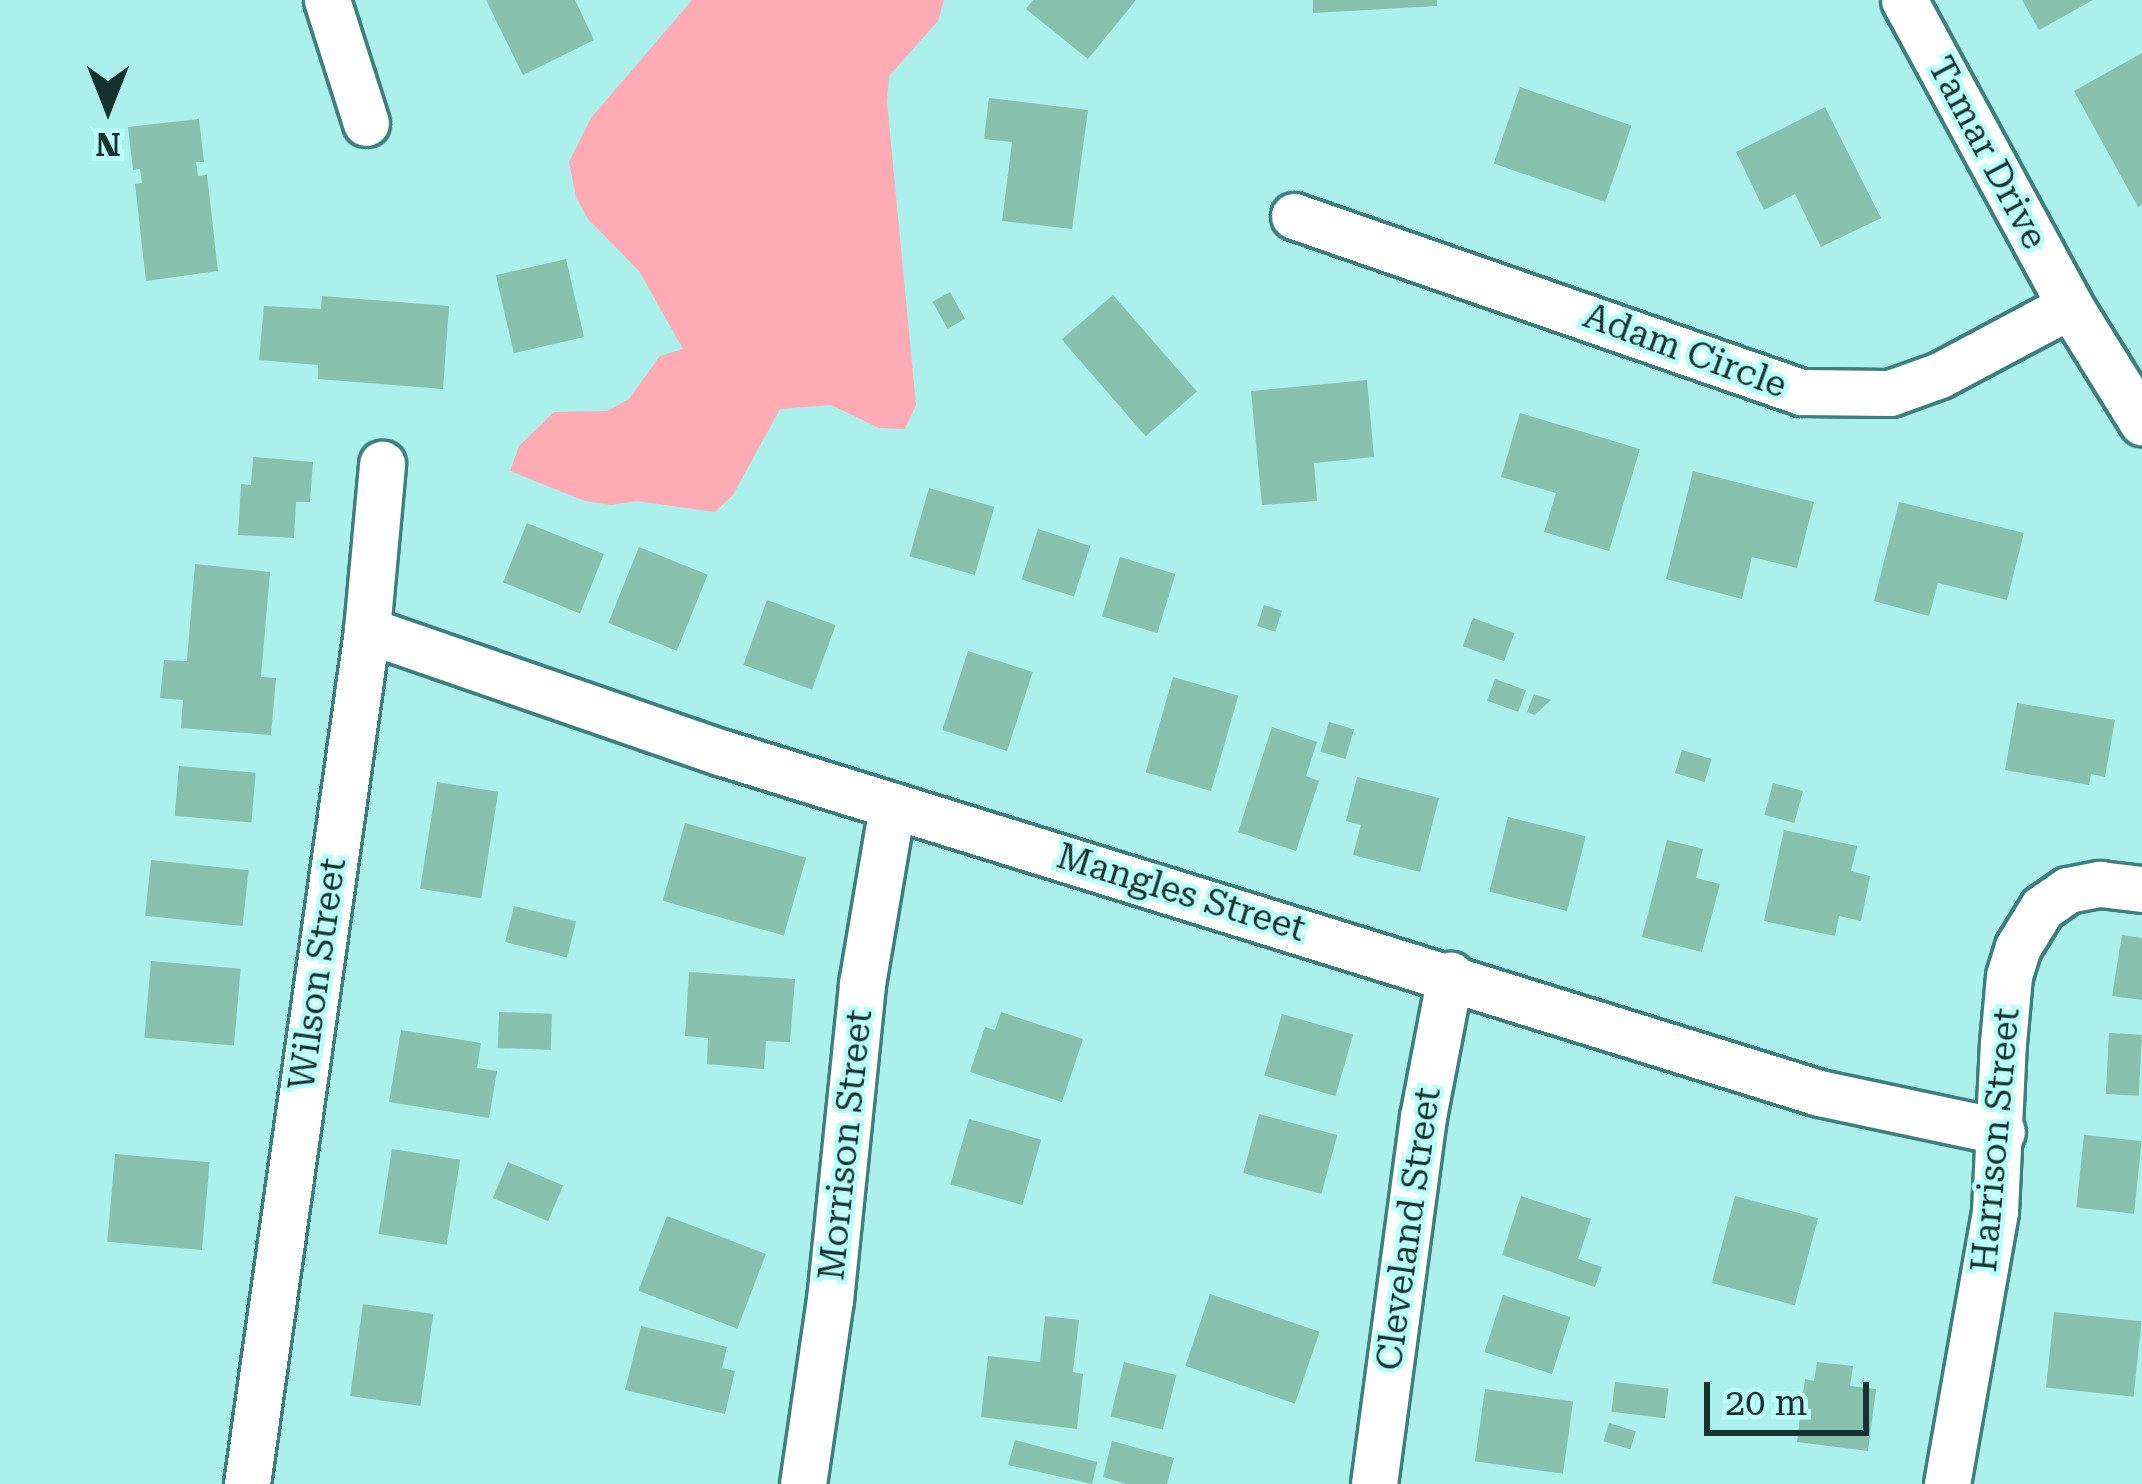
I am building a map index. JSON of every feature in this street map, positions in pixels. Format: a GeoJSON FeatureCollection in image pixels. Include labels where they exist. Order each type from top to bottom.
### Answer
{"type":"FeatureCollection","features":[{"type":"Feature","properties":{"kind":"street"},"geometry":{"type":"LineString","coordinates":[[327,0],[366,123]]}},
{"type":"Feature","properties":{"kind":"street","name":"Tamar Drive"},"geometry":{"type":"LineString","coordinates":[[1904,0],[2070,306],[2142,422]]}},
{"type":"Feature","properties":{"kind":"street","name":"Adam Circle"},"geometry":{"type":"LineString","coordinates":[[1294,216],[1776,385],[1827,395],[1871,396],[1916,385],[2070,306]]}},
{"type":"Feature","properties":{"kind":"street","name":"Wilson Street"},"geometry":{"type":"LineString","coordinates":[[247,1484],[367,630],[382,464]]}},
{"type":"Feature","properties":{"kind":"street","name":"Mangles Street"},"geometry":{"type":"LineString","coordinates":[[367,630],[892,806],[1819,1093],[2002,1132]]}},
{"type":"Feature","properties":{"kind":"street","name":"Morrison Street"},"geometry":{"type":"LineString","coordinates":[[803,1484],[830,1300],[862,984],[892,806]]}},
{"type":"Feature","properties":{"kind":"street","name":"Harrison Street"},"geometry":{"type":"LineString","coordinates":[[1947,1484],[1984,1285],[2002,1132],[2009,976],[2030,923],[2056,895],[2080,885],[2142,889]]}},
{"type":"Feature","properties":{"kind":"street","name":"Cleveland Street"},"geometry":{"type":"LineString","coordinates":[[1374,1484],[1423,1117],[1450,976]]}},
{"type":"Feature","properties":{"kind":"shaded area"},"geometry":{"type":"Polygon","coordinates":[[[692,0],[944,0],[938,21],[889,76],[887,102],[916,405],[905,429],[879,428],[831,405],[780,409],[733,495],[715,512],[637,501],[611,505],[585,501],[510,471],[519,446],[554,412],[607,411],[629,399],[660,356],[683,349],[639,271],[588,219],[576,197],[569,162],[591,118],[692,0]]]}},
{"type":"Feature","properties":{"kind":"building"},"geometry":{"type":"Polygon","coordinates":[[[486,0],[575,0],[594,40],[523,75],[486,0]]]}},
{"type":"Feature","properties":{"kind":"building"},"geometry":{"type":"Polygon","coordinates":[[[1033,0],[1136,0],[1088,59],[1026,9],[1033,0]]]}},
{"type":"Feature","properties":{"kind":"building"},"geometry":{"type":"Polygon","coordinates":[[[1313,0],[1437,0],[1437,6],[1313,13],[1313,0]]]}},
{"type":"Feature","properties":{"kind":"building"},"geometry":{"type":"Polygon","coordinates":[[[2022,0],[2093,0],[2039,30],[2022,0]]]}},
{"type":"Feature","properties":{"kind":"building"},"geometry":{"type":"Polygon","coordinates":[[[2142,53],[2142,205],[2138,207],[2074,91],[2142,53]]]}},
{"type":"Feature","properties":{"kind":"building"},"geometry":{"type":"Polygon","coordinates":[[[1520,87],[1632,125],[1605,202],[1494,164],[1520,87]]]}},
{"type":"Feature","properties":{"kind":"building"},"geometry":{"type":"Polygon","coordinates":[[[989,98],[1088,110],[1072,229],[1002,221],[1012,142],[984,139],[989,98]]]}},
{"type":"Feature","properties":{"kind":"building"},"geometry":{"type":"Polygon","coordinates":[[[1825,107],[1881,218],[1821,247],[1795,194],[1764,210],[1736,152],[1825,107]]]}},
{"type":"Feature","properties":{"kind":"building"},"geometry":{"type":"Polygon","coordinates":[[[199,119],[204,162],[196,162],[198,176],[207,175],[218,271],[146,281],[135,184],[142,183],[140,169],[133,170],[128,127],[199,119]]]}},
{"type":"Feature","properties":{"kind":"building"},"geometry":{"type":"Polygon","coordinates":[[[566,259],[584,337],[514,353],[496,275],[566,259]]]}},
{"type":"Feature","properties":{"kind":"building"},"geometry":{"type":"Polygon","coordinates":[[[950,292],[965,319],[948,329],[933,302],[950,292]]]}},
{"type":"Feature","properties":{"kind":"building"},"geometry":{"type":"Polygon","coordinates":[[[1113,295],[1197,392],[1146,436],[1062,340],[1113,295]]]}},
{"type":"Feature","properties":{"kind":"building"},"geometry":{"type":"Polygon","coordinates":[[[322,296],[449,306],[443,389],[318,379],[318,365],[259,360],[264,306],[321,309],[322,296]]]}},
{"type":"Feature","properties":{"kind":"building"},"geometry":{"type":"Polygon","coordinates":[[[1367,380],[1374,457],[1314,463],[1317,501],[1262,505],[1251,391],[1367,380]]]}},
{"type":"Feature","properties":{"kind":"building"},"geometry":{"type":"Polygon","coordinates":[[[1520,413],[1640,449],[1609,551],[1544,532],[1556,493],[1501,477],[1520,413]]]}},
{"type":"Feature","properties":{"kind":"building"},"geometry":{"type":"Polygon","coordinates":[[[253,457],[313,462],[310,502],[296,502],[294,538],[238,535],[241,484],[251,485],[253,457]]]}},
{"type":"Feature","properties":{"kind":"building"},"geometry":{"type":"Polygon","coordinates":[[[1693,471],[1814,502],[1797,568],[1752,557],[1742,599],[1666,579],[1693,471]]]}},
{"type":"Feature","properties":{"kind":"building"},"geometry":{"type":"Polygon","coordinates":[[[929,488],[994,507],[975,575],[909,556],[929,488]]]}},
{"type":"Feature","properties":{"kind":"building"},"geometry":{"type":"Polygon","coordinates":[[[1899,502],[2024,533],[2007,600],[1938,583],[1929,616],[1874,601],[1899,502]]]}},
{"type":"Feature","properties":{"kind":"building"},"geometry":{"type":"Polygon","coordinates":[[[527,523],[604,554],[580,613],[503,582],[527,523]]]}},
{"type":"Feature","properties":{"kind":"building"},"geometry":{"type":"Polygon","coordinates":[[[1038,529],[1090,546],[1074,596],[1022,579],[1038,529]]]}},
{"type":"Feature","properties":{"kind":"building"},"geometry":{"type":"Polygon","coordinates":[[[639,547],[708,575],[677,651],[608,623],[639,547]]]}},
{"type":"Feature","properties":{"kind":"building"},"geometry":{"type":"Polygon","coordinates":[[[1120,557],[1175,574],[1157,633],[1102,616],[1120,557]]]}},
{"type":"Feature","properties":{"kind":"building"},"geometry":{"type":"Polygon","coordinates":[[[195,564],[270,572],[261,677],[276,678],[271,735],[181,728],[183,700],[160,698],[164,660],[187,661],[195,564]]]}},
{"type":"Feature","properties":{"kind":"building"},"geometry":{"type":"Polygon","coordinates":[[[767,600],[836,625],[812,690],[743,665],[767,600]]]}},
{"type":"Feature","properties":{"kind":"building"},"geometry":{"type":"Polygon","coordinates":[[[1264,605],[1282,611],[1275,632],[1257,626],[1264,605]]]}},
{"type":"Feature","properties":{"kind":"building"},"geometry":{"type":"Polygon","coordinates":[[[1473,618],[1514,633],[1504,661],[1463,646],[1473,618]]]}},
{"type":"Feature","properties":{"kind":"building"},"geometry":{"type":"Polygon","coordinates":[[[968,651],[1033,672],[1007,751],[942,730],[968,651]]]}},
{"type":"Feature","properties":{"kind":"building"},"geometry":{"type":"Polygon","coordinates":[[[1173,677],[1238,696],[1211,791],[1146,772],[1173,677]]]}},
{"type":"Feature","properties":{"kind":"building"},"geometry":{"type":"Polygon","coordinates":[[[1495,679],[1526,690],[1518,712],[1487,701],[1495,679]]]}},
{"type":"Feature","properties":{"kind":"building"},"geometry":{"type":"Polygon","coordinates":[[[1534,694],[1551,700],[1535,715],[1527,712],[1534,694]]]}},
{"type":"Feature","properties":{"kind":"building"},"geometry":{"type":"Polygon","coordinates":[[[2017,703],[2115,720],[2105,777],[2091,774],[2089,785],[2005,770],[2017,703]]]}},
{"type":"Feature","properties":{"kind":"building"},"geometry":{"type":"Polygon","coordinates":[[[1329,722],[1354,729],[1345,759],[1320,752],[1329,722]]]}},
{"type":"Feature","properties":{"kind":"building"},"geometry":{"type":"Polygon","coordinates":[[[1272,727],[1317,742],[1306,776],[1319,781],[1296,851],[1238,832],[1272,727]]]}},
{"type":"Feature","properties":{"kind":"building"},"geometry":{"type":"Polygon","coordinates":[[[1682,750],[1712,759],[1705,782],[1675,773],[1682,750]]]}},
{"type":"Feature","properties":{"kind":"building"},"geometry":{"type":"Polygon","coordinates":[[[179,766],[256,773],[251,823],[175,816],[179,766]]]}},
{"type":"Feature","properties":{"kind":"building"},"geometry":{"type":"Polygon","coordinates":[[[1357,777],[1439,798],[1420,872],[1353,855],[1361,825],[1346,821],[1357,777]]]}},
{"type":"Feature","properties":{"kind":"building"},"geometry":{"type":"Polygon","coordinates":[[[437,782],[498,792],[481,898],[420,889],[437,782]]]}},
{"type":"Feature","properties":{"kind":"building"},"geometry":{"type":"Polygon","coordinates":[[[1773,783],[1803,791],[1794,823],[1764,815],[1773,783]]]}},
{"type":"Feature","properties":{"kind":"building"},"geometry":{"type":"Polygon","coordinates":[[[1508,817],[1586,836],[1567,911],[1489,892],[1508,817]]]}},
{"type":"Feature","properties":{"kind":"building"},"geometry":{"type":"Polygon","coordinates":[[[685,823],[806,858],[784,936],[663,901],[685,823]]]}},
{"type":"Feature","properties":{"kind":"building"},"geometry":{"type":"Polygon","coordinates":[[[1784,830],[1857,846],[1851,871],[1870,876],[1861,921],[1839,916],[1835,936],[1764,921],[1784,830]]]}},
{"type":"Feature","properties":{"kind":"building"},"geometry":{"type":"Polygon","coordinates":[[[1667,840],[1703,849],[1696,878],[1720,884],[1702,952],[1642,937],[1667,840]]]}},
{"type":"Feature","properties":{"kind":"building"},"geometry":{"type":"Polygon","coordinates":[[[151,860],[248,870],[243,926],[145,916],[151,860]]]}},
{"type":"Feature","properties":{"kind":"building"},"geometry":{"type":"Polygon","coordinates":[[[514,906],[576,921],[567,957],[505,942],[514,906]]]}},
{"type":"Feature","properties":{"kind":"building"},"geometry":{"type":"Polygon","coordinates":[[[2122,935],[2142,938],[2142,1000],[2112,996],[2122,935]]]}},
{"type":"Feature","properties":{"kind":"building"},"geometry":{"type":"Polygon","coordinates":[[[151,961],[241,969],[234,1046],[144,1038],[151,961]]]}},
{"type":"Feature","properties":{"kind":"building"},"geometry":{"type":"Polygon","coordinates":[[[689,972],[795,979],[790,1042],[766,1041],[764,1069],[707,1064],[708,1038],[685,1036],[689,972]]]}},
{"type":"Feature","properties":{"kind":"building"},"geometry":{"type":"Polygon","coordinates":[[[499,1012],[552,1014],[551,1050],[498,1048],[499,1012]]]}},
{"type":"Feature","properties":{"kind":"building"},"geometry":{"type":"Polygon","coordinates":[[[1001,1012],[1083,1039],[1062,1102],[970,1072],[985,1027],[995,1030],[1001,1012]]]}},
{"type":"Feature","properties":{"kind":"building"},"geometry":{"type":"Polygon","coordinates":[[[1282,1014],[1353,1034],[1335,1096],[1264,1076],[1282,1014]]]}},
{"type":"Feature","properties":{"kind":"building"},"geometry":{"type":"Polygon","coordinates":[[[401,1030],[481,1043],[477,1068],[497,1071],[489,1118],[389,1102],[401,1030]]]}},
{"type":"Feature","properties":{"kind":"building"},"geometry":{"type":"Polygon","coordinates":[[[2109,1033],[2142,1035],[2139,1096],[2106,1094],[2109,1033]]]}},
{"type":"Feature","properties":{"kind":"building"},"geometry":{"type":"Polygon","coordinates":[[[1259,1114],[1337,1135],[1321,1194],[1243,1173],[1259,1114]]]}},
{"type":"Feature","properties":{"kind":"building"},"geometry":{"type":"Polygon","coordinates":[[[969,1119],[1041,1140],[1022,1205],[950,1184],[969,1119]]]}},
{"type":"Feature","properties":{"kind":"building"},"geometry":{"type":"Polygon","coordinates":[[[2084,1135],[2142,1141],[2134,1214],[2076,1208],[2084,1135]]]}},
{"type":"Feature","properties":{"kind":"building"},"geometry":{"type":"Polygon","coordinates":[[[392,1149],[460,1160],[447,1245],[379,1234],[392,1149]]]}},
{"type":"Feature","properties":{"kind":"building"},"geometry":{"type":"Polygon","coordinates":[[[115,1154],[210,1162],[202,1250],[107,1242],[115,1154]]]}},
{"type":"Feature","properties":{"kind":"building"},"geometry":{"type":"Polygon","coordinates":[[[508,1162],[563,1185],[548,1221],[493,1198],[508,1162]]]}},
{"type":"Feature","properties":{"kind":"building"},"geometry":{"type":"Polygon","coordinates":[[[1521,1196],[1591,1219],[1578,1259],[1602,1267],[1595,1287],[1502,1255],[1521,1196]]]}},
{"type":"Feature","properties":{"kind":"building"},"geometry":{"type":"Polygon","coordinates":[[[1735,1196],[1818,1218],[1795,1305],[1712,1283],[1735,1196]]]}},
{"type":"Feature","properties":{"kind":"building"},"geometry":{"type":"Polygon","coordinates":[[[667,1216],[766,1254],[737,1329],[638,1291],[667,1216]]]}},
{"type":"Feature","properties":{"kind":"building"},"geometry":{"type":"Polygon","coordinates":[[[1210,1294],[1320,1332],[1295,1404],[1185,1366],[1210,1294]]]}},
{"type":"Feature","properties":{"kind":"building"},"geometry":{"type":"Polygon","coordinates":[[[1503,1295],[1571,1317],[1552,1374],[1484,1352],[1503,1295]]]}},
{"type":"Feature","properties":{"kind":"building"},"geometry":{"type":"Polygon","coordinates":[[[363,1304],[433,1314],[420,1406],[350,1396],[363,1304]]]}},
{"type":"Feature","properties":{"kind":"building"},"geometry":{"type":"Polygon","coordinates":[[[2054,1312],[2142,1321],[2134,1397],[2046,1388],[2054,1312]]]}},
{"type":"Feature","properties":{"kind":"building"},"geometry":{"type":"Polygon","coordinates":[[[1045,1316],[1079,1320],[1073,1372],[1083,1374],[1077,1429],[981,1417],[988,1356],[1040,1362],[1045,1316]]]}},
{"type":"Feature","properties":{"kind":"building"},"geometry":{"type":"Polygon","coordinates":[[[641,1326],[727,1347],[722,1368],[735,1371],[725,1414],[625,1390],[641,1326]]]}},
{"type":"Feature","properties":{"kind":"building"},"geometry":{"type":"Polygon","coordinates":[[[1124,1362],[1176,1375],[1163,1429],[1110,1416],[1124,1362]]]}},
{"type":"Feature","properties":{"kind":"building"},"geometry":{"type":"Polygon","coordinates":[[[1817,1362],[1853,1366],[1850,1386],[1876,1389],[1868,1451],[1797,1442],[1805,1379],[1814,1381],[1817,1362]]]}},
{"type":"Feature","properties":{"kind":"building"},"geometry":{"type":"Polygon","coordinates":[[[1615,1382],[1669,1389],[1665,1418],[1611,1412],[1615,1382]]]}},
{"type":"Feature","properties":{"kind":"building"},"geometry":{"type":"Polygon","coordinates":[[[1485,1389],[1573,1401],[1563,1474],[1475,1461],[1485,1389]]]}},
{"type":"Feature","properties":{"kind":"building"},"geometry":{"type":"Polygon","coordinates":[[[1609,1423],[1636,1431],[1630,1449],[1603,1441],[1609,1423]]]}},
{"type":"Feature","properties":{"kind":"building"},"geometry":{"type":"Polygon","coordinates":[[[1015,1440],[1097,1462],[1092,1484],[1008,1465],[1015,1440]]]}},
{"type":"Feature","properties":{"kind":"building"},"geometry":{"type":"Polygon","coordinates":[[[1112,1441],[1174,1458],[1167,1484],[1126,1484],[1103,1477],[1112,1441]]]}}]}
